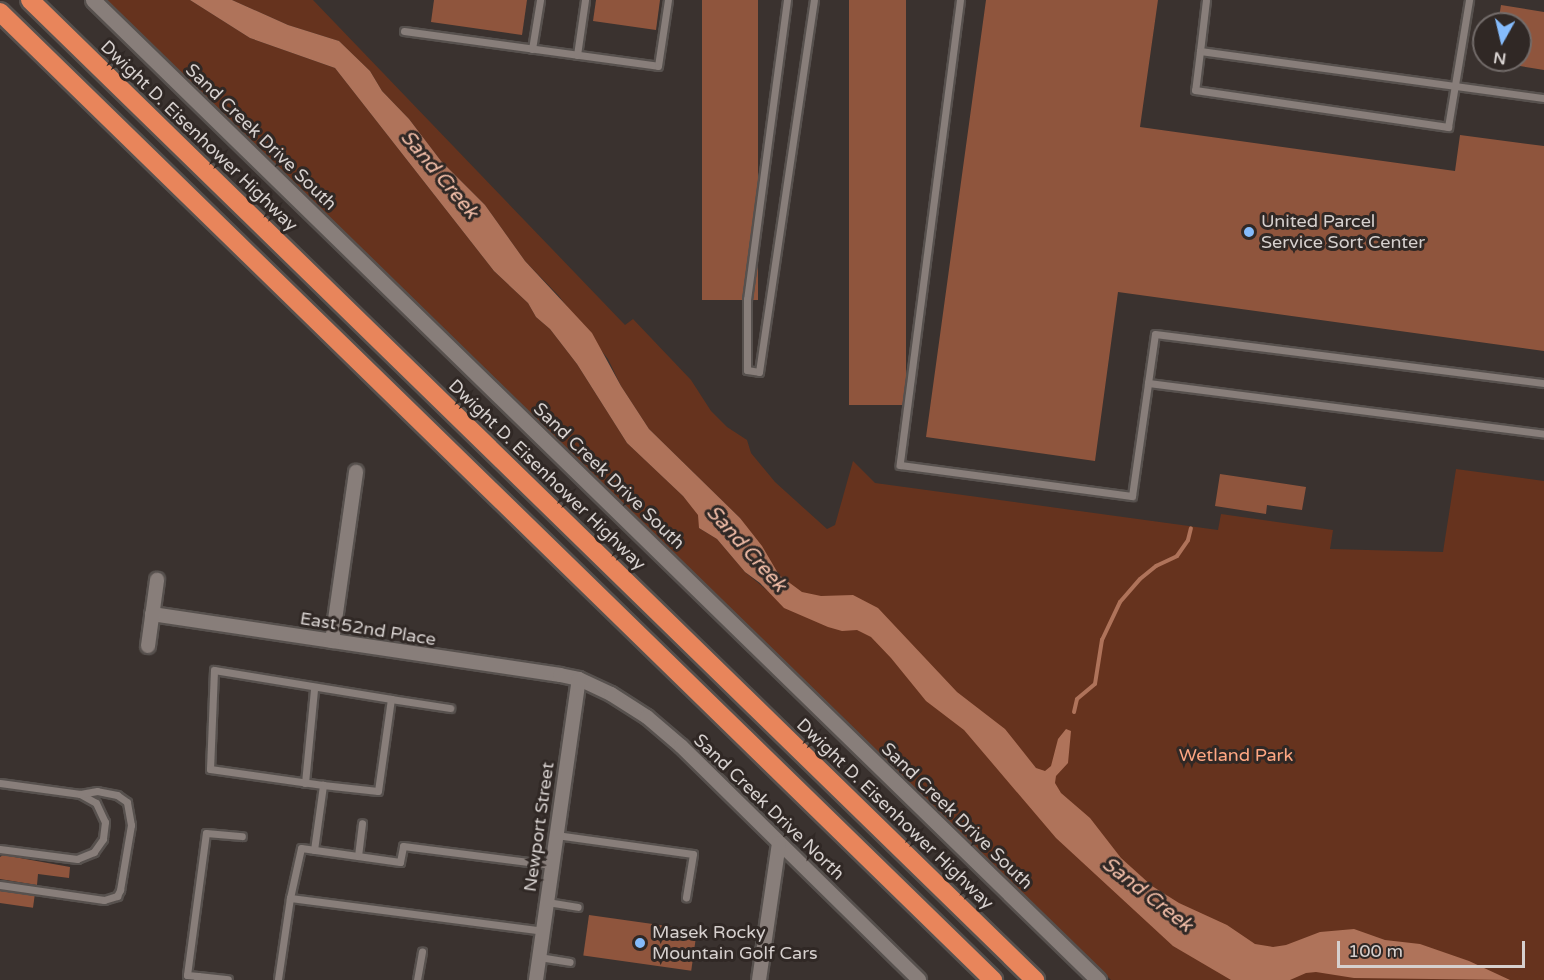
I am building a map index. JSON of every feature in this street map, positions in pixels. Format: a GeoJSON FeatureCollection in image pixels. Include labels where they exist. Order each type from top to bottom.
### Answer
{"type":"FeatureCollection","features":[{"type":"Feature","properties":{"kind":"highway","name":"Dwight D. Eisenhower Highway"},"geometry":{"type":"LineString","coordinates":[[30,0],[1035,980]]}},
{"type":"Feature","properties":{"kind":"highway"},"geometry":{"type":"LineString","coordinates":[[0,12],[993,980]]}},
{"type":"Feature","properties":{"kind":"main road","name":"Sand Creek Drive South"},"geometry":{"type":"LineString","coordinates":[[93,0],[1098,980]]}},
{"type":"Feature","properties":{"kind":"street"},"geometry":{"type":"LineString","coordinates":[[332,641],[356,472]]}},
{"type":"Feature","properties":{"kind":"street"},"geometry":{"type":"LineString","coordinates":[[148,646],[157,580]]}},
{"type":"Feature","properties":{"kind":"street","name":"East 52nd Place"},"geometry":{"type":"LineString","coordinates":[[152,614],[579,680]]}},
{"type":"Feature","properties":{"kind":"street","name":"Newport Street"},"geometry":{"type":"LineString","coordinates":[[536,980],[579,680]]}},
{"type":"Feature","properties":{"kind":"street","name":"Sand Creek Drive North"},"geometry":{"type":"LineString","coordinates":[[579,680],[611,694],[647,717],[681,746],[919,980]]}},
{"type":"Feature","properties":{"kind":"street"},"geometry":{"type":"LineString","coordinates":[[759,980],[779,843]]}},
{"type":"Feature","properties":{"kind":"lane"},"geometry":{"type":"LineString","coordinates":[[532,49],[540,0]]}},
{"type":"Feature","properties":{"kind":"lane"},"geometry":{"type":"LineString","coordinates":[[577,55],[585,0]]}},
{"type":"Feature","properties":{"kind":"lane"},"geometry":{"type":"LineString","coordinates":[[404,31],[658,66],[669,0]]}},
{"type":"Feature","properties":{"kind":"lane"},"geometry":{"type":"LineString","coordinates":[[787,0],[747,299],[747,370],[759,372],[814,0]]}},
{"type":"Feature","properties":{"kind":"lane"},"geometry":{"type":"LineString","coordinates":[[960,0],[900,465],[1132,496],[1155,334],[1544,383]]}},
{"type":"Feature","properties":{"kind":"lane"},"geometry":{"type":"LineString","coordinates":[[1206,0],[1196,90],[1448,127],[1469,0]]}},
{"type":"Feature","properties":{"kind":"lane"},"geometry":{"type":"LineString","coordinates":[[1200,51],[1544,98]]}},
{"type":"Feature","properties":{"kind":"lane"},"geometry":{"type":"LineString","coordinates":[[1148,383],[1544,434]]}},
{"type":"Feature","properties":{"kind":"lane"},"geometry":{"type":"LineString","coordinates":[[391,699],[378,791],[210,769],[213,670],[314,689],[391,699],[450,708]]}},
{"type":"Feature","properties":{"kind":"lane"},"geometry":{"type":"LineString","coordinates":[[305,783],[314,689]]}},
{"type":"Feature","properties":{"kind":"lane"},"geometry":{"type":"LineString","coordinates":[[0,783],[80,794],[97,791],[117,795],[127,802],[131,825],[117,896],[104,900],[0,885]]}},
{"type":"Feature","properties":{"kind":"lane"},"geometry":{"type":"LineString","coordinates":[[314,849],[323,785]]}},
{"type":"Feature","properties":{"kind":"lane"},"geometry":{"type":"LineString","coordinates":[[0,849],[77,859],[94,852],[103,839],[105,822],[96,803],[80,794]]}},
{"type":"Feature","properties":{"kind":"lane"},"geometry":{"type":"LineString","coordinates":[[358,856],[362,823]]}},
{"type":"Feature","properties":{"kind":"lane"},"geometry":{"type":"LineString","coordinates":[[228,979],[197,978],[187,975],[206,833],[242,836]]}},
{"type":"Feature","properties":{"kind":"lane"},"geometry":{"type":"LineString","coordinates":[[556,834],[693,854],[686,897]]}},
{"type":"Feature","properties":{"kind":"lane"},"geometry":{"type":"LineString","coordinates":[[278,979],[290,898],[301,848],[400,862],[403,846],[552,865]]}},
{"type":"Feature","properties":{"kind":"lane"},"geometry":{"type":"LineString","coordinates":[[290,898],[543,931]]}},
{"type":"Feature","properties":{"kind":"lane"},"geometry":{"type":"LineString","coordinates":[[547,902],[578,907]]}},
{"type":"Feature","properties":{"kind":"lane"},"geometry":{"type":"LineString","coordinates":[[417,980],[422,951]]}},
{"type":"Feature","properties":{"kind":"lane"},"geometry":{"type":"LineString","coordinates":[[539,957],[570,962]]}},
{"type":"Feature","properties":{"kind":"green space","name":"Wetland Park"},"geometry":{"type":"Polygon","coordinates":[[[107,0],[190,0],[250,38],[335,68],[494,271],[528,303],[536,317],[550,329],[577,364],[627,443],[683,496],[699,515],[699,528],[717,539],[745,572],[769,592],[779,575],[740,518],[649,429],[621,386],[608,359],[558,295],[525,261],[485,205],[441,161],[409,119],[382,91],[370,71],[339,41],[288,25],[232,0],[313,0],[625,325],[633,319],[691,380],[711,411],[727,427],[747,440],[751,453],[775,482],[827,529],[835,525],[853,461],[875,483],[1218,530],[1221,514],[1333,530],[1330,549],[1443,552],[1456,469],[1544,481],[1544,980],[1111,980],[107,0]]]}},
{"type":"Feature","properties":{"kind":"water","name":"Sand Creek"},"geometry":{"type":"Polygon","coordinates":[[[190,0],[232,0],[288,25],[339,41],[370,71],[382,91],[409,119],[441,161],[485,205],[525,261],[592,333],[621,386],[649,429],[740,518],[762,546],[779,575],[802,592],[821,596],[853,595],[878,608],[957,692],[1005,729],[1036,768],[1045,771],[1051,766],[1058,739],[1066,729],[1071,731],[1068,763],[1056,776],[1055,783],[1061,793],[1090,818],[1121,858],[1152,886],[1179,903],[1227,925],[1255,944],[1273,947],[1286,945],[1320,932],[1354,929],[1385,940],[1420,944],[1469,961],[1510,980],[1354,978],[1316,972],[1306,973],[1290,980],[1231,980],[1173,946],[1056,838],[964,730],[926,701],[871,637],[857,630],[842,631],[828,627],[784,608],[760,583],[745,572],[717,539],[699,528],[698,515],[683,496],[627,443],[577,364],[550,329],[536,317],[528,303],[494,271],[335,68],[250,38],[190,0]]]}},
{"type":"Feature","properties":{"kind":"building"},"geometry":{"type":"Polygon","coordinates":[[[434,0],[527,0],[522,35],[431,22],[434,0]]]}},
{"type":"Feature","properties":{"kind":"building"},"geometry":{"type":"Polygon","coordinates":[[[596,0],[660,0],[656,30],[593,21],[596,0]]]}},
{"type":"Feature","properties":{"kind":"building"},"geometry":{"type":"Polygon","coordinates":[[[702,0],[758,0],[758,300],[702,300],[702,0]]]}},
{"type":"Feature","properties":{"kind":"building"},"geometry":{"type":"Polygon","coordinates":[[[849,0],[906,0],[906,405],[849,405],[849,0]]]}},
{"type":"Feature","properties":{"kind":"building","name":"United Parcel Service Sort Center"},"geometry":{"type":"Polygon","coordinates":[[[986,0],[1158,0],[1140,127],[1455,171],[1460,135],[1544,146],[1544,351],[1118,292],[1095,461],[926,437],[986,0]]]}},
{"type":"Feature","properties":{"kind":"building"},"geometry":{"type":"Polygon","coordinates":[[[1501,5],[1544,12],[1544,70],[1532,68],[1532,12],[1500,12],[1501,5]]]}},
{"type":"Feature","properties":{"kind":"building"},"geometry":{"type":"Polygon","coordinates":[[[1220,474],[1306,487],[1302,510],[1267,505],[1266,514],[1215,506],[1220,474]]]}},
{"type":"Feature","properties":{"kind":"building"},"geometry":{"type":"Polygon","coordinates":[[[3,855],[70,867],[69,878],[38,874],[37,885],[0,879],[0,857],[3,855]]]}},
{"type":"Feature","properties":{"kind":"building"},"geometry":{"type":"Polygon","coordinates":[[[0,891],[35,896],[33,908],[0,903],[0,891]]]}},
{"type":"Feature","properties":{"kind":"building","name":"Masek Rocky Mountain Golf Cars"},"geometry":{"type":"Polygon","coordinates":[[[589,915],[697,930],[691,971],[583,956],[589,915]]]}},
{"type":"Feature","properties":{"kind":"waterway"},"geometry":{"type":"LineString","coordinates":[[1074,712],[1077,699],[1095,684],[1102,640],[1120,602],[1140,579],[1156,566],[1177,556],[1188,540],[1191,528]]}},
{"type":"Feature","properties":{"kind":"place","name":"United Parcel Service Sort Center"},"geometry":{"type":"Point","coordinates":[1249,232]}},
{"type":"Feature","properties":{"kind":"place","name":"Masek Rocky Mountain Golf Cars"},"geometry":{"type":"Point","coordinates":[640,943]}}]}
